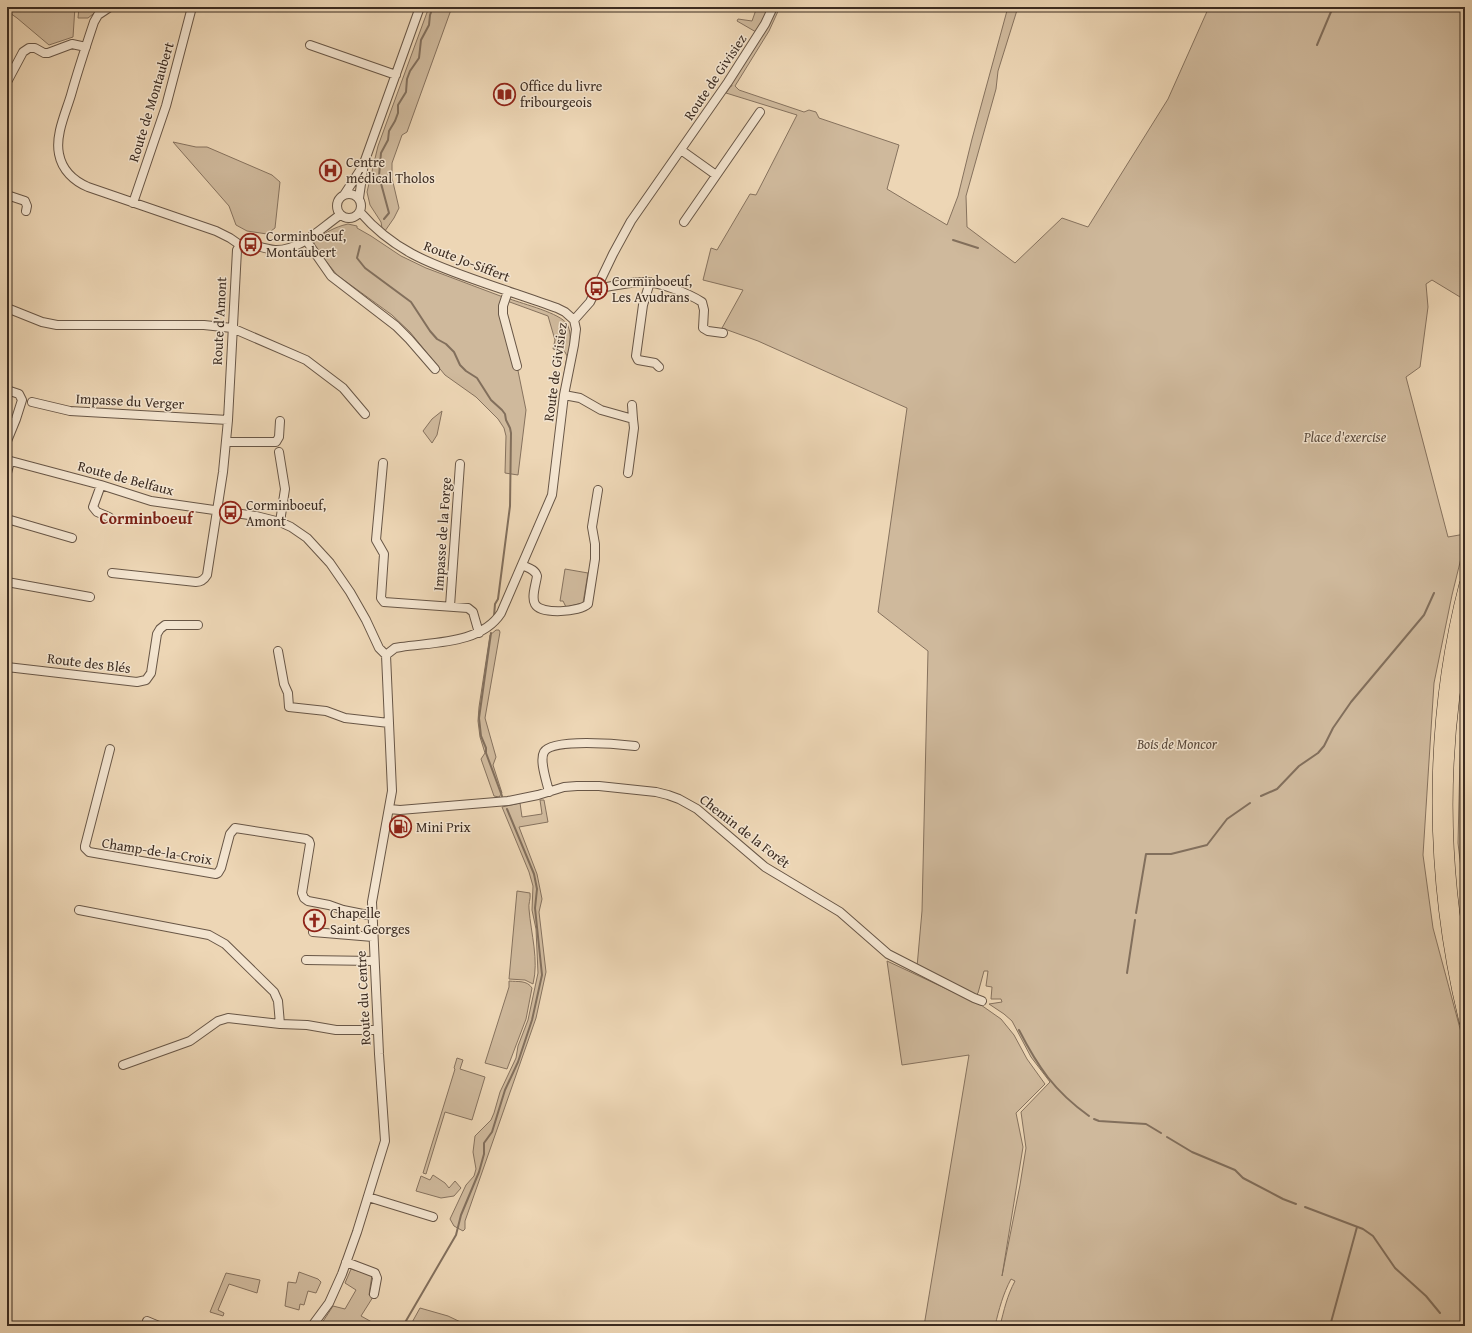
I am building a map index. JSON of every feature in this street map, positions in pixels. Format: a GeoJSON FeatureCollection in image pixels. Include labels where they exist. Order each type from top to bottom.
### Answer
{"type":"FeatureCollection","features":[{"type":"Feature","properties":{"kind":"highway"},"geometry":{"type":"LineString","coordinates":[[1465,584],[1454,633],[1445,692],[1440,746],[1438,800],[1440,864],[1445,918],[1455,977],[1465,1022]]}},
{"type":"Feature","properties":{"kind":"highway"},"geometry":{"type":"LineString","coordinates":[[1465,628],[1457,671],[1451,723],[1447,805],[1451,888],[1465,979]]}},
{"type":"Feature","properties":{"kind":"street"},"geometry":{"type":"LineString","coordinates":[[110,7],[95,18],[61,128],[58,148],[59,156],[65,168],[75,180],[88,187],[216,232],[230,238],[240,245],[245,243],[279,250],[294,247],[306,240],[340,214]]}},
{"type":"Feature","properties":{"kind":"street","name":"Route de Montaubert"},"geometry":{"type":"LineString","coordinates":[[133,203],[166,106],[192,7]]}},
{"type":"Feature","properties":{"kind":"street"},"geometry":{"type":"LineString","coordinates":[[364,163],[344,195],[339,199],[337,205],[338,212],[347,218],[358,215],[360,212],[361,205],[359,198],[364,163],[420,7]]}},
{"type":"Feature","properties":{"kind":"street","name":"Route de Givisiez"},"geometry":{"type":"LineString","coordinates":[[386,655],[395,648],[457,640],[479,633],[496,620],[501,613],[552,496],[564,394],[576,329],[574,320],[588,306],[628,226],[728,82],[765,24],[773,7]]}},
{"type":"Feature","properties":{"kind":"street"},"geometry":{"type":"LineString","coordinates":[[7,82],[23,52],[29,48],[35,48],[44,53],[48,53],[72,44],[86,46]]}},
{"type":"Feature","properties":{"kind":"street"},"geometry":{"type":"LineString","coordinates":[[310,45],[396,75]]}},
{"type":"Feature","properties":{"kind":"street"},"geometry":{"type":"LineString","coordinates":[[684,222],[760,112]]}},
{"type":"Feature","properties":{"kind":"street"},"geometry":{"type":"LineString","coordinates":[[681,150],[716,175]]}},
{"type":"Feature","properties":{"kind":"street"},"geometry":{"type":"LineString","coordinates":[[7,194],[26,202],[26,211]]}},
{"type":"Feature","properties":{"kind":"street"},"geometry":{"type":"LineString","coordinates":[[344,195],[352,194],[359,198]]}},
{"type":"Feature","properties":{"kind":"street","name":"Route Jo-Siffert"},"geometry":{"type":"LineString","coordinates":[[360,212],[390,241],[422,260],[560,310],[574,320]]}},
{"type":"Feature","properties":{"kind":"street"},"geometry":{"type":"LineString","coordinates":[[306,240],[331,276],[396,326],[435,369]]}},
{"type":"Feature","properties":{"kind":"street","name":"Route d'Amont"},"geometry":{"type":"LineString","coordinates":[[112,573],[192,582],[202,581],[207,575],[224,472],[228,420],[235,255],[240,245]]}},
{"type":"Feature","properties":{"kind":"street"},"geometry":{"type":"LineString","coordinates":[[597,288],[639,282],[650,282],[663,286],[700,301],[704,306],[703,328],[708,331],[723,333]]}},
{"type":"Feature","properties":{"kind":"street"},"geometry":{"type":"LineString","coordinates":[[650,282],[644,305],[636,356],[638,360],[655,363],[659,367]]}},
{"type":"Feature","properties":{"kind":"street"},"geometry":{"type":"LineString","coordinates":[[508,291],[503,306],[503,314],[517,366]]}},
{"type":"Feature","properties":{"kind":"street"},"geometry":{"type":"LineString","coordinates":[[7,308],[42,322],[57,325],[204,325],[232,328],[306,360],[342,388],[365,414]]}},
{"type":"Feature","properties":{"kind":"street"},"geometry":{"type":"LineString","coordinates":[[7,390],[18,394],[22,400],[7,441]]}},
{"type":"Feature","properties":{"kind":"street"},"geometry":{"type":"LineString","coordinates":[[564,394],[580,398],[601,410],[633,419]]}},
{"type":"Feature","properties":{"kind":"street","name":"Impasse du Verger"},"geometry":{"type":"LineString","coordinates":[[32,402],[70,411],[228,420]]}},
{"type":"Feature","properties":{"kind":"street"},"geometry":{"type":"LineString","coordinates":[[628,473],[634,428],[632,405]]}},
{"type":"Feature","properties":{"kind":"street"},"geometry":{"type":"LineString","coordinates":[[226,442],[276,442],[279,437],[280,421]]}},
{"type":"Feature","properties":{"kind":"street"},"geometry":{"type":"LineString","coordinates":[[279,452],[285,489],[280,522]]}},
{"type":"Feature","properties":{"kind":"street"},"geometry":{"type":"LineString","coordinates":[[7,474],[9,461]]}},
{"type":"Feature","properties":{"kind":"street","name":"Route de Belfaux"},"geometry":{"type":"LineString","coordinates":[[9,461],[101,485],[156,502],[256,516],[280,522],[301,532],[330,563],[350,592],[366,620],[375,642],[386,655]]}},
{"type":"Feature","properties":{"kind":"street","name":"Impasse de la Forge"},"geometry":{"type":"LineString","coordinates":[[383,463],[376,540],[384,554],[381,598],[384,602],[464,607],[471,609],[479,633]]}},
{"type":"Feature","properties":{"kind":"street","name":"Impasse de la Forge"},"geometry":{"type":"LineString","coordinates":[[450,606],[460,464]]}},
{"type":"Feature","properties":{"kind":"street"},"geometry":{"type":"LineString","coordinates":[[101,485],[93,507],[97,512],[109,517]]}},
{"type":"Feature","properties":{"kind":"street"},"geometry":{"type":"LineString","coordinates":[[522,565],[536,573],[537,576],[533,599],[537,607],[547,610],[565,611],[582,608],[588,604],[595,559],[595,544],[592,527],[598,490]]}},
{"type":"Feature","properties":{"kind":"street"},"geometry":{"type":"LineString","coordinates":[[7,519],[72,538]]}},
{"type":"Feature","properties":{"kind":"street"},"geometry":{"type":"LineString","coordinates":[[7,582],[90,597]]}},
{"type":"Feature","properties":{"kind":"street","name":"Route des Blés"},"geometry":{"type":"LineString","coordinates":[[7,667],[137,682],[146,680],[151,674],[157,634],[160,629],[165,625],[198,625]]}},
{"type":"Feature","properties":{"kind":"street"},"geometry":{"type":"LineString","coordinates":[[278,651],[283,680],[288,693],[289,708],[326,712],[345,718],[389,723]]}},
{"type":"Feature","properties":{"kind":"street","name":"Route du Centre"},"geometry":{"type":"LineString","coordinates":[[312,1326],[332,1297],[346,1262],[385,1141],[374,961],[372,902],[389,809],[392,784],[386,655]]}},
{"type":"Feature","properties":{"kind":"street"},"geometry":{"type":"LineString","coordinates":[[549,792],[542,760],[544,752],[549,747],[587,743],[635,746]]}},
{"type":"Feature","properties":{"kind":"street","name":"Champ-de-la-Croix"},"geometry":{"type":"LineString","coordinates":[[110,749],[85,846],[86,851],[216,874],[221,868],[230,834],[235,828],[306,839],[310,844],[302,893],[304,898],[308,901],[373,916]]}},
{"type":"Feature","properties":{"kind":"street","name":"Chemin de la Forêt"},"geometry":{"type":"LineString","coordinates":[[389,809],[400,810],[493,803],[538,795],[564,787],[588,785],[656,792],[679,799],[701,812],[765,867],[840,912],[888,954],[982,1001]]}},
{"type":"Feature","properties":{"kind":"street"},"geometry":{"type":"LineString","coordinates":[[79,910],[209,935],[225,944],[274,992],[278,1001],[280,1024]]}},
{"type":"Feature","properties":{"kind":"street"},"geometry":{"type":"LineString","coordinates":[[314,932],[373,936]]}},
{"type":"Feature","properties":{"kind":"street"},"geometry":{"type":"LineString","coordinates":[[306,960],[374,961]]}},
{"type":"Feature","properties":{"kind":"street"},"geometry":{"type":"LineString","coordinates":[[123,1065],[197,1038],[211,1026],[223,1019],[228,1018],[280,1024],[307,1025],[336,1030],[378,1030]]}},
{"type":"Feature","properties":{"kind":"street"},"geometry":{"type":"LineString","coordinates":[[368,1197],[433,1218]]}},
{"type":"Feature","properties":{"kind":"street"},"geometry":{"type":"LineString","coordinates":[[346,1262],[373,1272],[376,1275],[377,1278],[374,1294]]}},
{"type":"Feature","properties":{"kind":"street"},"geometry":{"type":"LineString","coordinates":[[146,1321],[159,1326]]}},
{"type":"Feature","properties":{"kind":"green space"},"geometry":{"type":"Polygon","coordinates":[[[7,7],[75,7],[73,37],[49,45],[7,11],[7,7]]]}},
{"type":"Feature","properties":{"kind":"green space"},"geometry":{"type":"Polygon","coordinates":[[[79,7],[102,7],[88,18],[78,18],[79,7]]]}},
{"type":"Feature","properties":{"kind":"green space"},"geometry":{"type":"Polygon","coordinates":[[[429,7],[452,7],[407,132],[402,135],[392,163],[392,178],[399,208],[385,231],[370,205],[367,192],[378,146],[429,7]]]}},
{"type":"Feature","properties":{"kind":"green space"},"geometry":{"type":"Polygon","coordinates":[[[757,7],[769,7],[756,32],[737,21],[738,19],[752,21],[757,7]]]}},
{"type":"Feature","properties":{"kind":"green space","name":"Bois de Moncor"},"geometry":{"type":"Polygon","coordinates":[[[776,7],[780,7],[769,31],[735,86],[739,90],[804,112],[809,110],[816,112],[819,118],[899,145],[887,189],[947,225],[958,196],[1008,7],[1018,7],[998,71],[996,89],[966,196],[967,227],[1015,263],[1062,218],[1088,227],[1168,99],[1209,7],[1465,7],[1465,300],[1432,280],[1426,284],[1428,307],[1420,367],[1406,377],[1448,537],[1465,534],[1465,542],[1452,595],[1434,683],[1423,855],[1433,928],[1465,1047],[1465,1326],[1000,1326],[1004,1309],[1015,1281],[1011,1279],[995,1326],[924,1326],[969,1055],[902,1065],[887,961],[981,1005],[1001,1019],[1014,1035],[1027,1059],[1045,1084],[1016,1113],[1023,1147],[1002,1276],[1026,1148],[1021,1112],[1050,1082],[1031,1057],[1012,1021],[989,1004],[1002,1002],[1001,999],[991,999],[992,987],[986,986],[988,971],[984,971],[978,993],[976,995],[917,967],[922,911],[928,651],[878,612],[907,408],[758,341],[722,328],[743,290],[703,280],[711,248],[717,250],[750,194],[756,195],[797,115],[726,93],[732,86],[731,83],[776,7]]]}},
{"type":"Feature","properties":{"kind":"green space"},"geometry":{"type":"Polygon","coordinates":[[[173,142],[196,147],[207,147],[272,175],[280,182],[275,228],[267,234],[247,231],[236,225],[229,206],[173,142]]]}},
{"type":"Feature","properties":{"kind":"green space"},"geometry":{"type":"Polygon","coordinates":[[[348,224],[357,226],[357,228],[401,256],[426,268],[503,297],[526,410],[518,475],[505,473],[506,436],[504,428],[498,419],[476,397],[445,375],[410,332],[392,315],[337,275],[314,246],[314,241],[322,235],[348,224]]]}},
{"type":"Feature","properties":{"kind":"green space"},"geometry":{"type":"Polygon","coordinates":[[[510,299],[557,316],[567,324],[570,332],[570,346],[572,346],[565,374],[567,356],[565,352],[553,349],[555,340],[548,316],[507,301],[510,299]]]}},
{"type":"Feature","properties":{"kind":"green space"},"geometry":{"type":"Polygon","coordinates":[[[442,411],[437,435],[432,443],[423,431],[432,419],[442,411]]]}},
{"type":"Feature","properties":{"kind":"green space"},"geometry":{"type":"Polygon","coordinates":[[[565,569],[588,573],[583,603],[566,607],[563,601],[560,601],[565,569]]]}},
{"type":"Feature","properties":{"kind":"green space"},"geometry":{"type":"Polygon","coordinates":[[[496,630],[499,630],[500,632],[485,718],[496,757],[493,765],[502,793],[499,797],[494,796],[481,759],[485,753],[480,737],[478,721],[490,635],[496,630]]]}},
{"type":"Feature","properties":{"kind":"green space"},"geometry":{"type":"Polygon","coordinates":[[[1465,682],[1465,902],[1458,843],[1461,717],[1465,682]]]}},
{"type":"Feature","properties":{"kind":"green space"},"geometry":{"type":"Polygon","coordinates":[[[540,800],[544,800],[548,822],[519,827],[537,874],[542,899],[539,912],[546,972],[536,1018],[465,1221],[465,1229],[463,1231],[454,1226],[450,1219],[466,1185],[474,1176],[476,1169],[473,1152],[475,1136],[491,1120],[500,1092],[516,1058],[518,1046],[528,1020],[538,973],[536,929],[532,910],[533,886],[529,872],[502,807],[520,803],[522,817],[542,814],[540,800]]]}},
{"type":"Feature","properties":{"kind":"green space"},"geometry":{"type":"Polygon","coordinates":[[[517,891],[530,893],[529,907],[535,956],[535,975],[533,984],[525,980],[509,979],[517,891]]]}},
{"type":"Feature","properties":{"kind":"green space"},"geometry":{"type":"Polygon","coordinates":[[[509,981],[525,983],[530,985],[532,988],[526,1019],[507,1069],[485,1063],[509,987],[509,981]]]}},
{"type":"Feature","properties":{"kind":"green space"},"geometry":{"type":"Polygon","coordinates":[[[457,1058],[463,1060],[460,1069],[485,1077],[472,1120],[445,1112],[426,1174],[423,1173],[455,1069],[457,1058]]]}},
{"type":"Feature","properties":{"kind":"green space"},"geometry":{"type":"Polygon","coordinates":[[[433,1175],[445,1183],[449,1188],[455,1181],[461,1188],[454,1196],[441,1198],[416,1191],[421,1176],[430,1180],[433,1175]]]}},
{"type":"Feature","properties":{"kind":"green space"},"geometry":{"type":"Polygon","coordinates":[[[351,1269],[372,1275],[369,1295],[373,1297],[361,1316],[379,1326],[320,1326],[333,1306],[345,1309],[356,1290],[345,1283],[351,1269]]]}},
{"type":"Feature","properties":{"kind":"green space"},"geometry":{"type":"Polygon","coordinates":[[[299,1272],[318,1279],[321,1282],[316,1293],[308,1291],[304,1305],[300,1304],[299,1310],[285,1306],[288,1282],[296,1283],[299,1272]]]}},
{"type":"Feature","properties":{"kind":"green space"},"geometry":{"type":"Polygon","coordinates":[[[226,1273],[260,1280],[257,1293],[229,1284],[218,1310],[224,1313],[223,1316],[210,1312],[226,1273]]]}},
{"type":"Feature","properties":{"kind":"green space"},"geometry":{"type":"Polygon","coordinates":[[[420,1308],[448,1316],[469,1326],[410,1326],[420,1308]]]}},
{"type":"Feature","properties":{"kind":"waterway"},"geometry":{"type":"LineString","coordinates":[[384,219],[389,213],[379,176],[381,153],[388,140],[389,131],[398,113],[398,105],[406,92],[407,79],[410,71],[419,58],[421,40],[429,25],[433,7]]}},
{"type":"Feature","properties":{"kind":"waterway"},"geometry":{"type":"LineString","coordinates":[[1317,45],[1333,7]]}},
{"type":"Feature","properties":{"kind":"waterway"},"geometry":{"type":"LineString","coordinates":[[953,240],[978,248]]}},
{"type":"Feature","properties":{"kind":"waterway"},"geometry":{"type":"LineString","coordinates":[[360,246],[357,258],[365,268],[411,302],[430,331],[437,339],[446,344],[454,352],[460,365],[477,378],[491,400],[505,414],[511,433],[510,506],[498,599],[495,604],[494,616]]}},
{"type":"Feature","properties":{"kind":"waterway"},"geometry":{"type":"LineString","coordinates":[[1261,796],[1277,789],[1299,766],[1318,753],[1324,746],[1333,728],[1351,702],[1424,615],[1434,593]]}},
{"type":"Feature","properties":{"kind":"waterway"},"geometry":{"type":"LineString","coordinates":[[491,633],[479,718],[481,736],[486,748],[486,753],[502,796]]}},
{"type":"Feature","properties":{"kind":"waterway"},"geometry":{"type":"LineString","coordinates":[[1136,913],[1146,854],[1171,854],[1207,845],[1227,819],[1250,803]]}},
{"type":"Feature","properties":{"kind":"waterway"},"geometry":{"type":"LineString","coordinates":[[403,1326],[456,1235],[461,1215],[479,1172],[484,1154],[484,1143],[492,1132],[505,1090],[518,1062],[532,1020],[542,975],[535,908],[537,889],[534,874],[507,809]]}},
{"type":"Feature","properties":{"kind":"waterway"},"geometry":{"type":"LineString","coordinates":[[1127,973],[1135,920]]}},
{"type":"Feature","properties":{"kind":"waterway"},"geometry":{"type":"LineString","coordinates":[[1019,1030],[1040,1067],[1056,1088],[1089,1116]]}},
{"type":"Feature","properties":{"kind":"waterway"},"geometry":{"type":"LineString","coordinates":[[1094,1119],[1099,1121],[1146,1124],[1161,1133]]}},
{"type":"Feature","properties":{"kind":"waterway"},"geometry":{"type":"LineString","coordinates":[[1167,1137],[1192,1152],[1235,1170],[1243,1178],[1283,1199],[1296,1204]]}},
{"type":"Feature","properties":{"kind":"waterway"},"geometry":{"type":"LineString","coordinates":[[1305,1207],[1363,1229],[1373,1236],[1395,1268],[1426,1296],[1440,1313]]}},
{"type":"Feature","properties":{"kind":"waterway"},"geometry":{"type":"LineString","coordinates":[[1330,1326],[1357,1227]]}},
{"type":"Feature","properties":{"kind":"place","name":"Office du livre fribourgeois"},"geometry":{"type":"Point","coordinates":[504,94]}},
{"type":"Feature","properties":{"kind":"place","name":"Centre médical Tholos"},"geometry":{"type":"Point","coordinates":[330,170]}},
{"type":"Feature","properties":{"kind":"place","name":"Corminboeuf, Montaubert"},"geometry":{"type":"Point","coordinates":[250,244]}},
{"type":"Feature","properties":{"kind":"place","name":"Corminboeuf, Les Avudrans"},"geometry":{"type":"Point","coordinates":[596,289]}},
{"type":"Feature","properties":{"kind":"place","name":"Corminboeuf, Amont"},"geometry":{"type":"Point","coordinates":[231,513]}},
{"type":"Feature","properties":{"kind":"place","name":"Mini Prix"},"geometry":{"type":"Point","coordinates":[400,827]}},
{"type":"Feature","properties":{"kind":"place","name":"Chapelle Saint Georges"},"geometry":{"type":"Point","coordinates":[315,921]}},
{"type":"Feature","properties":{"kind":"district","name":"Corminboeuf"},"geometry":{"type":"Point","coordinates":[146,518]}},
{"type":"Feature","properties":{"kind":"park label","name":"Place d'exercise"},"geometry":{"type":"Point","coordinates":[1345,437]}}]}
